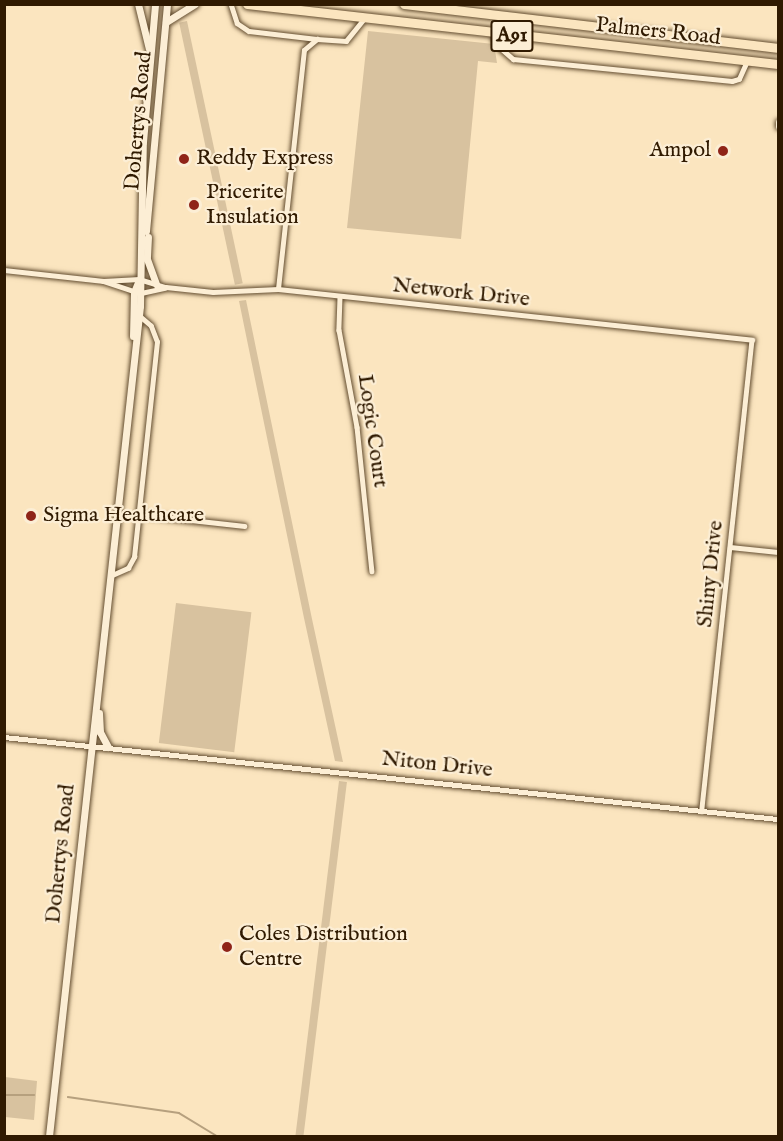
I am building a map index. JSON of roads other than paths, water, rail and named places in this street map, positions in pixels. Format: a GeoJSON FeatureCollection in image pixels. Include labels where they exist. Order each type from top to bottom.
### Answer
{"type":"FeatureCollection","features":[{"type":"Feature","properties":{"kind":"highway","name":"Palmers Road"},"geometry":{"type":"LineString","coordinates":[[247,4],[363,20],[778,64]]}},
{"type":"Feature","properties":{"kind":"highway","name":"Palmers Road"},"geometry":{"type":"LineString","coordinates":[[404,4],[778,48]]}},
{"type":"Feature","properties":{"kind":"main road"},"geometry":{"type":"LineString","coordinates":[[138,4],[151,58]]}},
{"type":"Feature","properties":{"kind":"main road","name":"Dohertys Road"},"geometry":{"type":"LineString","coordinates":[[134,356],[137,293],[143,239],[143,142],[155,4]]}},
{"type":"Feature","properties":{"kind":"main road","name":"Dohertys Road"},"geometry":{"type":"LineString","coordinates":[[143,239],[148,223],[167,4]]}},
{"type":"Feature","properties":{"kind":"main road"},"geometry":{"type":"LineString","coordinates":[[166,21],[195,4]]}},
{"type":"Feature","properties":{"kind":"main road"},"geometry":{"type":"LineString","coordinates":[[148,223],[147,260],[156,284]]}},
{"type":"Feature","properties":{"kind":"main road","name":"Dohertys Road"},"geometry":{"type":"LineString","coordinates":[[49,1137],[139,316],[137,293]]}},
{"type":"Feature","properties":{"kind":"main road"},"geometry":{"type":"LineString","coordinates":[[103,642],[105,662],[98,719],[108,747]]}},
{"type":"Feature","properties":{"kind":"street"},"geometry":{"type":"LineString","coordinates":[[231,4],[242,28],[317,39],[346,41],[360,28],[363,20]]}},
{"type":"Feature","properties":{"kind":"street"},"geometry":{"type":"LineString","coordinates":[[493,34],[499,48],[513,59],[732,81],[739,79],[747,62]]}},
{"type":"Feature","properties":{"kind":"street"},"geometry":{"type":"LineString","coordinates":[[278,289],[304,50],[294,36]]}},
{"type":"Feature","properties":{"kind":"street"},"geometry":{"type":"LineString","coordinates":[[304,50],[317,39]]}},
{"type":"Feature","properties":{"kind":"street"},"geometry":{"type":"LineString","coordinates":[[4,270],[103,281],[137,293]]}},
{"type":"Feature","properties":{"kind":"street","name":"Network Drive"},"geometry":{"type":"LineString","coordinates":[[103,281],[139,279],[166,287],[228,293],[278,289],[752,340]]}},
{"type":"Feature","properties":{"kind":"street","name":"Network Drive"},"geometry":{"type":"LineString","coordinates":[[137,293],[166,287]]}},
{"type":"Feature","properties":{"kind":"street","name":"Logic Court"},"geometry":{"type":"LineString","coordinates":[[340,297],[339,330],[357,427],[372,571]]}},
{"type":"Feature","properties":{"kind":"street"},"geometry":{"type":"LineString","coordinates":[[110,576],[133,563],[157,342],[151,326],[139,316]]}},
{"type":"Feature","properties":{"kind":"street","name":"Shiny Drive"},"geometry":{"type":"LineString","coordinates":[[702,811],[752,340]]}},
{"type":"Feature","properties":{"kind":"street"},"geometry":{"type":"LineString","coordinates":[[137,514],[244,526]]}},
{"type":"Feature","properties":{"kind":"street"},"geometry":{"type":"LineString","coordinates":[[730,546],[778,552]]}},
{"type":"Feature","properties":{"kind":"street","name":"Niton Drive"},"geometry":{"type":"LineString","coordinates":[[4,737],[778,819]]}},
{"type":"Feature","properties":{"kind":"waterway"},"geometry":{"type":"LineString","coordinates":[[4,1095],[34,1095]]}},
{"type":"Feature","properties":{"kind":"waterway"},"geometry":{"type":"LineString","coordinates":[[68,1097],[179,1113],[217,1136]]}},
{"type":"Feature","properties":{"kind":"place","name":"Ampol"},"geometry":{"type":"Point","coordinates":[723,151]}},
{"type":"Feature","properties":{"kind":"place","name":"Reddy Express"},"geometry":{"type":"Point","coordinates":[184,159]}},
{"type":"Feature","properties":{"kind":"place","name":"Pricerite Insulation"},"geometry":{"type":"Point","coordinates":[194,205]}},
{"type":"Feature","properties":{"kind":"place","name":"Sigma Healthcare"},"geometry":{"type":"Point","coordinates":[31,516]}},
{"type":"Feature","properties":{"kind":"place","name":"Coles Distribution Centre"},"geometry":{"type":"Point","coordinates":[227,947]}}]}
